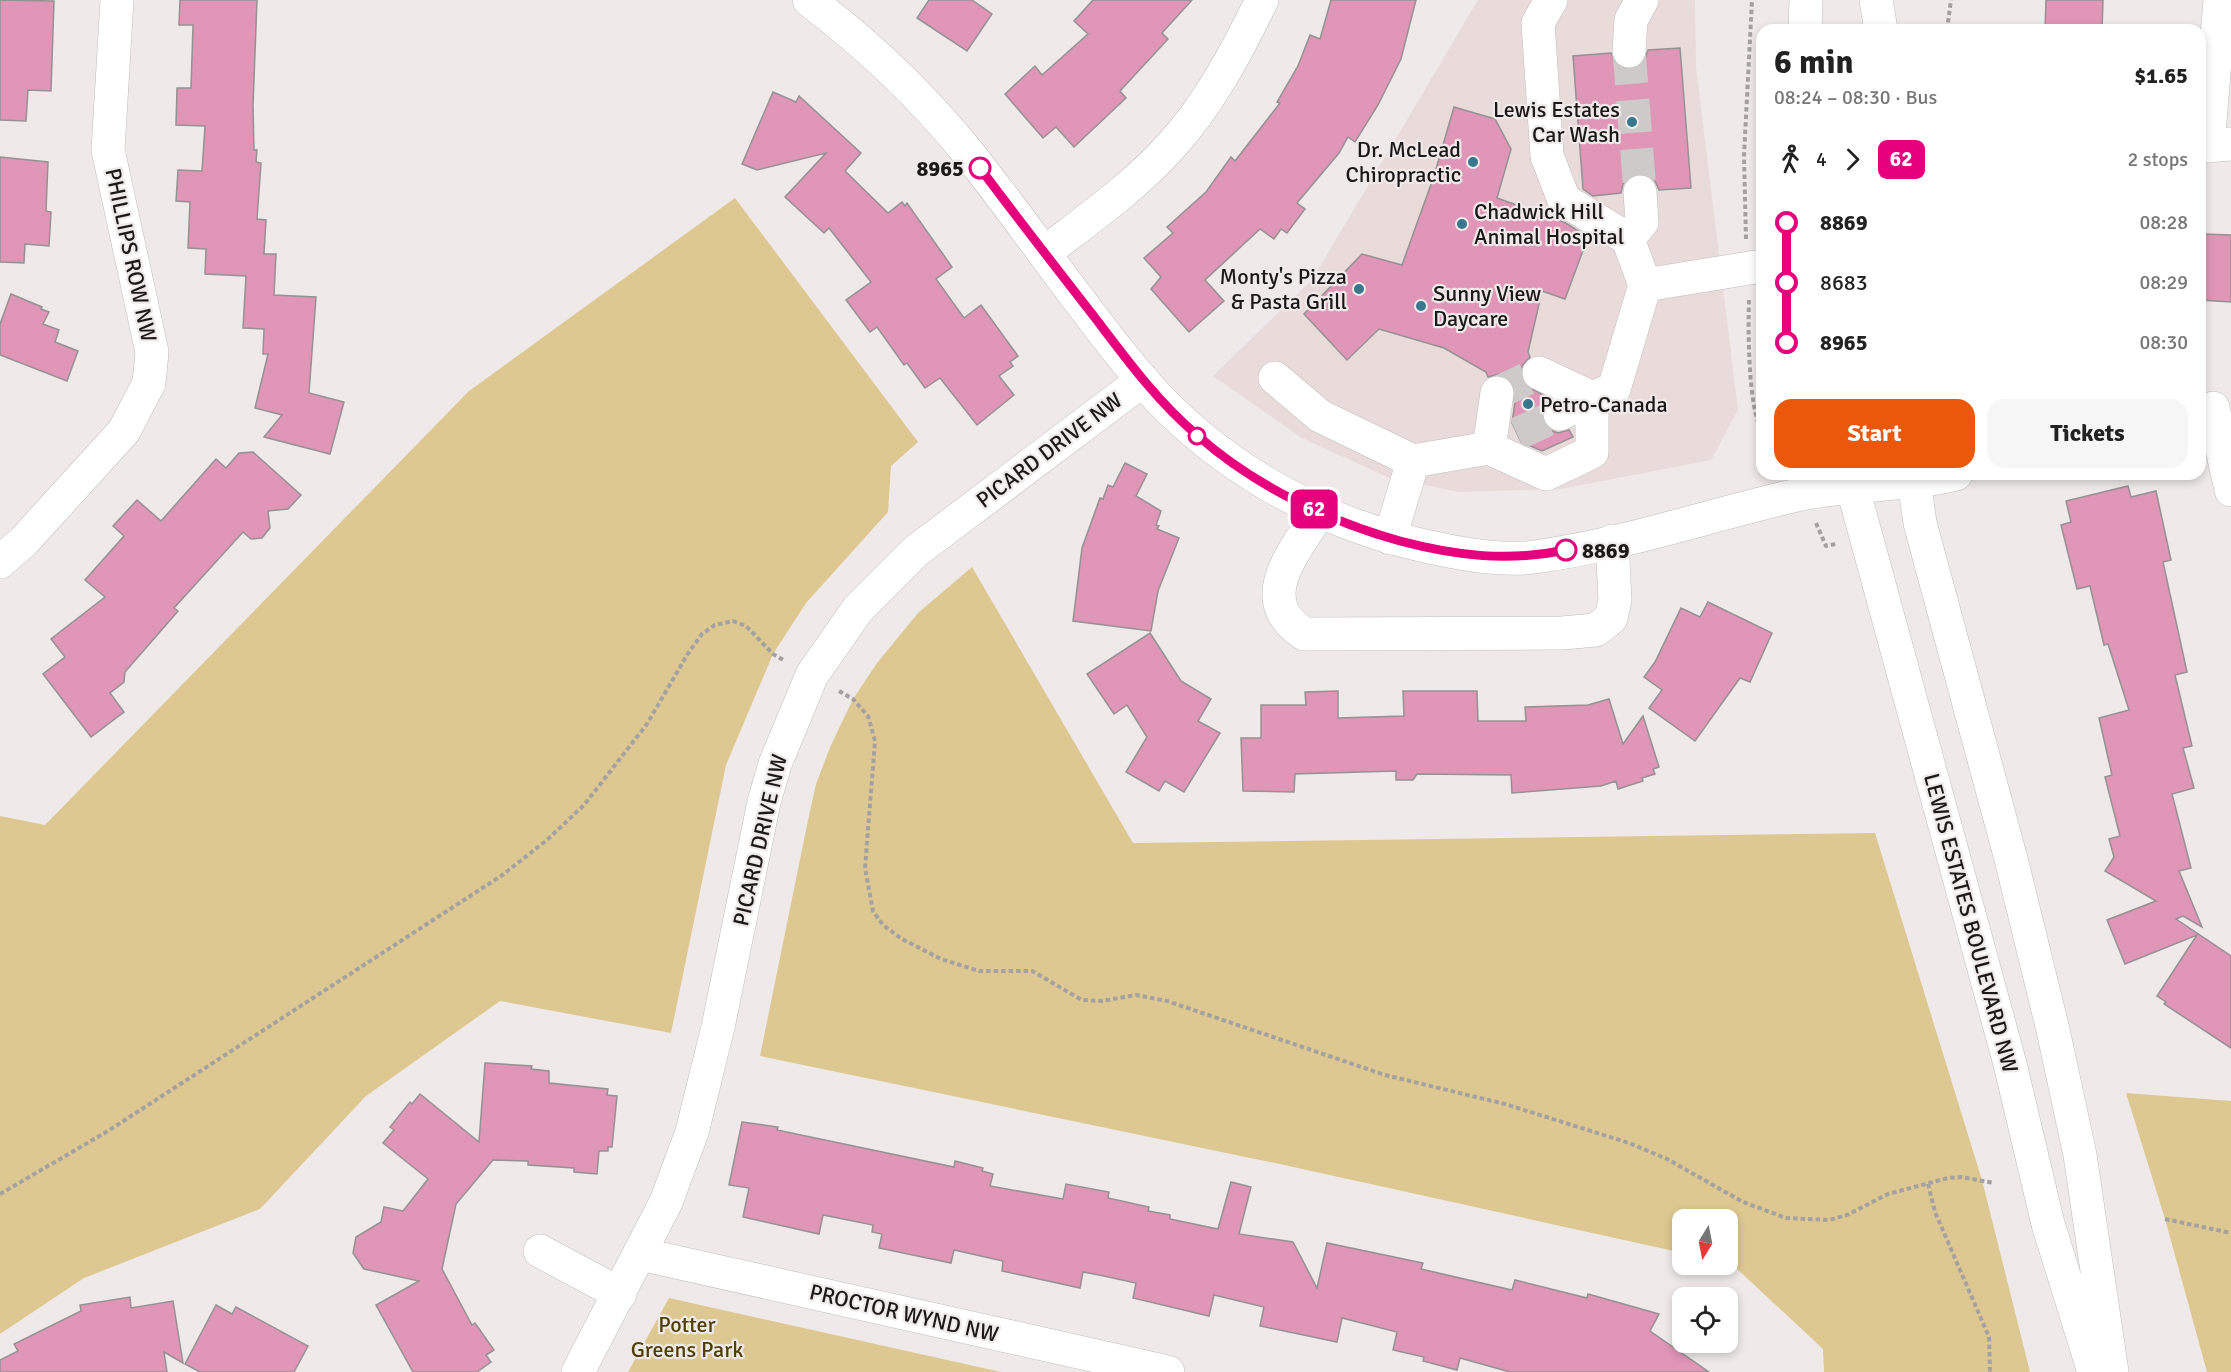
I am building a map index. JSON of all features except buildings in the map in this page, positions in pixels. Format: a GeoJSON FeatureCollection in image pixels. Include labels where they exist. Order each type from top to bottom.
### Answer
{"type":"FeatureCollection","features":[{"type":"Feature","properties":{"kind":"street","name":"PHILLIPS ROW NW"},"geometry":{"type":"LineString","coordinates":[[0,562],[24,541],[124,431],[149,383],[152,352],[108,150],[117,0]]}},
{"type":"Feature","properties":{"kind":"street"},"geometry":{"type":"LineString","coordinates":[[1044,253],[1126,189],[1171,147],[1212,92],[1262,0]]}},
{"type":"Feature","properties":{"kind":"street"},"geometry":{"type":"LineString","coordinates":[[1551,0],[1538,23],[1547,156],[1564,200],[1628,239],[1645,285],[1614,389],[1560,414]]}},
{"type":"Feature","properties":{"kind":"street"},"geometry":{"type":"LineString","coordinates":[[1629,51],[1631,20],[1642,0]]}},
{"type":"Feature","properties":{"kind":"street"},"geometry":{"type":"LineString","coordinates":[[1804,24],[1806,0]]}},
{"type":"Feature","properties":{"kind":"street"},"geometry":{"type":"LineString","coordinates":[[1876,0],[1880,24]]}},
{"type":"Feature","properties":{"kind":"street"},"geometry":{"type":"LineString","coordinates":[[1892,24],[1894,0]]}},
{"type":"Feature","properties":{"kind":"street"},"geometry":{"type":"LineString","coordinates":[[2220,0],[2208,146],[2231,144]]}},
{"type":"Feature","properties":{"kind":"street"},"geometry":{"type":"LineString","coordinates":[[824,5],[901,80],[966,152],[1143,380],[1197,436],[1247,472],[1319,512],[1361,530],[1472,556],[1531,558],[1612,541],[1851,481],[1867,480]]}},
{"type":"Feature","properties":{"kind":"street"},"geometry":{"type":"LineString","coordinates":[[1628,239],[1642,222],[1640,192]]}},
{"type":"Feature","properties":{"kind":"street"},"geometry":{"type":"LineString","coordinates":[[1645,285],[1755,267]]}},
{"type":"Feature","properties":{"kind":"street"},"geometry":{"type":"LineString","coordinates":[[1539,373],[1592,398]]}},
{"type":"Feature","properties":{"kind":"street"},"geometry":{"type":"LineString","coordinates":[[1275,378],[1320,416],[1413,461],[1503,441]]}},
{"type":"Feature","properties":{"kind":"street","name":"PICARD DRIVE NW"},"geometry":{"type":"LineString","coordinates":[[578,1372],[666,1203],[692,1132],[718,1027],[764,802],[775,764],[812,675],[858,609],[916,551],[1143,380]]}},
{"type":"Feature","properties":{"kind":"street"},"geometry":{"type":"LineString","coordinates":[[1497,393],[1503,441],[1546,474],[1592,452],[1592,398]]}},
{"type":"Feature","properties":{"kind":"street"},"geometry":{"type":"LineString","coordinates":[[2215,408],[2231,490]]}},
{"type":"Feature","properties":{"kind":"street"},"geometry":{"type":"LineString","coordinates":[[1390,538],[1413,461]]}},
{"type":"Feature","properties":{"kind":"street"},"geometry":{"type":"LineString","coordinates":[[1914,480],[1920,523],[2011,859],[2053,1030],[2080,1155],[2112,1372]]}},
{"type":"Feature","properties":{"kind":"street","name":"LEWIS ESTATES BOULEVARD NW"},"geometry":{"type":"LineString","coordinates":[[1851,481],[2010,1064],[2048,1224],[2094,1372]]}},
{"type":"Feature","properties":{"kind":"street"},"geometry":{"type":"LineString","coordinates":[[1319,512],[1282,574],[1277,591],[1280,608],[1288,624],[1304,634],[1562,633],[1596,630],[1611,618],[1615,600],[1612,541]]}},
{"type":"Feature","properties":{"kind":"street"},"geometry":{"type":"LineString","coordinates":[[540,1251],[620,1294]]}},
{"type":"Feature","properties":{"kind":"street","name":"PROCTOR WYND NW"},"geometry":{"type":"LineString","coordinates":[[640,1254],[1168,1372]]}},
{"type":"Feature","properties":{"kind":"path"},"geometry":{"type":"LineString","coordinates":[[1752,0],[1744,156],[1755,267],[1748,343],[1756,402]]}},
{"type":"Feature","properties":{"kind":"path"},"geometry":{"type":"LineString","coordinates":[[1948,24],[1951,0]]}},
{"type":"Feature","properties":{"kind":"path"},"geometry":{"type":"LineString","coordinates":[[0,1194],[108,1131],[501,876],[547,840],[584,805],[647,724],[687,655],[702,634],[715,625],[733,621],[746,626],[773,654]]}},
{"type":"Feature","properties":{"kind":"path"},"geometry":{"type":"LineString","coordinates":[[853,699],[868,716],[875,741],[865,868],[873,911],[883,925],[902,939],[942,958],[979,971],[1032,970],[1082,1000],[1102,1001],[1136,995],[1167,1001],[1385,1075],[1505,1104],[1577,1125],[1667,1159],[1743,1202],[1786,1218],[1829,1220],[1847,1215],[1888,1194],[1948,1178],[1961,1177],[1994,1183]]}},
{"type":"Feature","properties":{"kind":"path"},"geometry":{"type":"LineString","coordinates":[[1928,1184],[1935,1212],[1989,1337],[1990,1372]]}},
{"type":"Feature","properties":{"kind":"path"},"geometry":{"type":"LineString","coordinates":[[2165,1219],[2231,1233]]}},
{"type":"Feature","properties":{"kind":"shaded area"},"geometry":{"type":"Polygon","coordinates":[[[1478,0],[1695,0],[1696,67],[1738,410],[1711,460],[1561,489],[1459,492],[1387,477],[1302,438],[1213,376],[1312,280],[1478,0]]]}},
{"type":"Feature","properties":{"kind":"green space"},"geometry":{"type":"Polygon","coordinates":[[[735,198],[918,442],[891,466],[888,512],[806,603],[773,654],[726,765],[671,1033],[500,1001],[366,1096],[260,1209],[84,1278],[0,1334],[0,816],[45,825],[469,391],[735,198]]]}},
{"type":"Feature","properties":{"kind":"green space"},"geometry":{"type":"Polygon","coordinates":[[[972,567],[1133,843],[1875,833],[1982,1180],[2030,1372],[1824,1372],[1823,1349],[1738,1270],[1738,1209],[1672,1209],[1672,1251],[1275,1163],[760,1056],[816,784],[831,745],[853,699],[877,663],[918,613],[972,567]]]}},
{"type":"Feature","properties":{"kind":"green space"},"geometry":{"type":"Polygon","coordinates":[[[2126,1093],[2231,1101],[2231,1372],[2207,1372],[2165,1219],[2126,1093]]]}},
{"type":"Feature","properties":{"kind":"green space","name":"Potter Greens Park"},"geometry":{"type":"Polygon","coordinates":[[[669,1298],[1001,1372],[628,1372],[669,1298]]]}},
{"type":"Feature","properties":{"kind":"tunnel"},"geometry":{"type":"LineString","coordinates":[[1629,51],[1640,192]]}},
{"type":"Feature","properties":{"kind":"tunnel"},"geometry":{"type":"LineString","coordinates":[[1497,393],[1539,373]]}},
{"type":"Feature","properties":{"kind":"tunnel"},"geometry":{"type":"LineString","coordinates":[[1517,434],[1560,414]]}},
{"type":"Feature","properties":{"kind":"bus line","name":"62"},"geometry":{"type":"LineString","coordinates":[[980,168],[1143,380],[1197,436],[1247,472],[1319,512],[1361,530],[1416,545],[1472,556],[1531,558],[1566,550]]}},
{"type":"Feature","properties":{"kind":"place","name":"Lewis Estates Car Wash"},"geometry":{"type":"Point","coordinates":[1632,122]}},
{"type":"Feature","properties":{"kind":"place","name":"Dr. McLead Chiropractic"},"geometry":{"type":"Point","coordinates":[1473,162]}},
{"type":"Feature","properties":{"kind":"place","name":"8965"},"geometry":{"type":"Point","coordinates":[980,168]}},
{"type":"Feature","properties":{"kind":"place","name":"Chadwick Hill Animal Hospital"},"geometry":{"type":"Point","coordinates":[1462,224]}},
{"type":"Feature","properties":{"kind":"place","name":"Monty's Pizza & Pasta Grill"},"geometry":{"type":"Point","coordinates":[1359,289]}},
{"type":"Feature","properties":{"kind":"place","name":"Sunny View Daycare"},"geometry":{"type":"Point","coordinates":[1421,306]}},
{"type":"Feature","properties":{"kind":"place","name":"Petro-Canada"},"geometry":{"type":"Point","coordinates":[1528,404]}},
{"type":"Feature","properties":{"kind":"place","name":"8869"},"geometry":{"type":"Point","coordinates":[1566,550]}}]}
